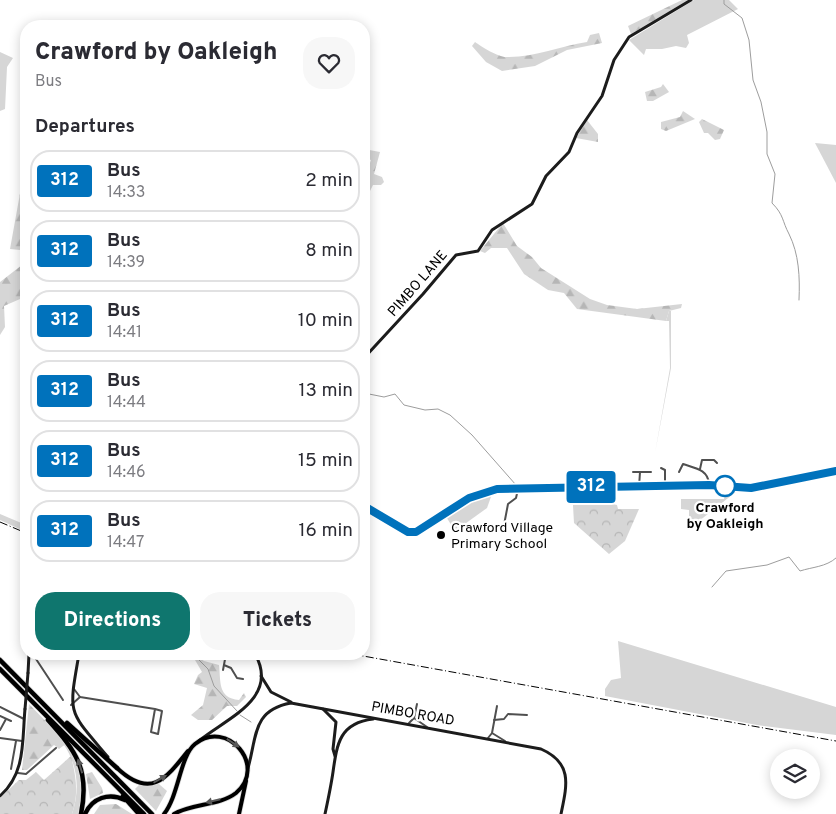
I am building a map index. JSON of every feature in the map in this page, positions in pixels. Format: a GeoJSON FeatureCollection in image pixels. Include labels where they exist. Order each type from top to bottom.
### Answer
{"type":"FeatureCollection","features":[{"type":"Feature","properties":{"kind":"highway"},"geometry":{"type":"LineString","coordinates":[[0,660],[152,814]]}},
{"type":"Feature","properties":{"kind":"highway"},"geometry":{"type":"LineString","coordinates":[[0,669],[144,814]]}},
{"type":"Feature","properties":{"kind":"highway"},"geometry":{"type":"LineString","coordinates":[[35,703],[70,745],[78,759],[84,788],[81,814]]}},
{"type":"Feature","properties":{"kind":"highway"},"geometry":{"type":"LineString","coordinates":[[52,712],[117,768]]}},
{"type":"Feature","properties":{"kind":"highway"},"geometry":{"type":"LineString","coordinates":[[94,763],[139,814]]}},
{"type":"Feature","properties":{"kind":"highway"},"geometry":{"type":"LineString","coordinates":[[85,814],[92,803],[103,797],[119,797],[128,802]]}},
{"type":"Feature","properties":{"kind":"main road"},"geometry":{"type":"LineString","coordinates":[[117,768],[138,783],[151,784],[159,782],[170,773],[197,742],[213,737],[232,741],[241,749],[248,769],[239,814]]}},
{"type":"Feature","properties":{"kind":"main road"},"geometry":{"type":"LineString","coordinates":[[164,814],[175,797],[191,748]]}},
{"type":"Feature","properties":{"kind":"main road"},"geometry":{"type":"LineString","coordinates":[[174,814],[190,807],[230,796],[241,787],[246,779]]}},
{"type":"Feature","properties":{"kind":"street","name":"PIMBO LANE"},"geometry":{"type":"LineString","coordinates":[[370,352],[424,294],[456,255],[478,251],[488,234],[534,201],[546,176],[569,152],[577,132],[602,96],[614,60],[628,38],[641,28],[691,0]]}},
{"type":"Feature","properties":{"kind":"street"},"geometry":{"type":"LineString","coordinates":[[700,469],[702,460],[714,460],[717,463]]}},
{"type":"Feature","properties":{"kind":"street"},"geometry":{"type":"LineString","coordinates":[[679,472],[683,464],[700,469],[706,473],[709,485]]}},
{"type":"Feature","properties":{"kind":"street"},"geometry":{"type":"LineString","coordinates":[[661,468],[665,470],[665,486]]}},
{"type":"Feature","properties":{"kind":"street"},"geometry":{"type":"LineString","coordinates":[[370,510],[408,532],[416,532],[469,498],[497,489],[709,485],[766,486],[836,471]]}},
{"type":"Feature","properties":{"kind":"street"},"geometry":{"type":"LineString","coordinates":[[633,472],[651,472]]}},
{"type":"Feature","properties":{"kind":"street"},"geometry":{"type":"LineString","coordinates":[[639,487],[640,472]]}},
{"type":"Feature","properties":{"kind":"street"},"geometry":{"type":"LineString","coordinates":[[504,525],[508,504],[516,498],[518,488]]}},
{"type":"Feature","properties":{"kind":"street"},"geometry":{"type":"LineString","coordinates":[[0,796],[12,785],[18,773],[29,660]]}},
{"type":"Feature","properties":{"kind":"street"},"geometry":{"type":"LineString","coordinates":[[37,660],[63,700]]}},
{"type":"Feature","properties":{"kind":"street"},"geometry":{"type":"LineString","coordinates":[[78,660],[72,705],[78,723],[117,768]]}},
{"type":"Feature","properties":{"kind":"street"},"geometry":{"type":"LineString","coordinates":[[223,670],[225,660]]}},
{"type":"Feature","properties":{"kind":"street"},"geometry":{"type":"LineString","coordinates":[[257,660],[261,676],[271,692],[291,702]]}},
{"type":"Feature","properties":{"kind":"street"},"geometry":{"type":"LineString","coordinates":[[224,665],[231,668],[236,677],[243,679]]}},
{"type":"Feature","properties":{"kind":"street"},"geometry":{"type":"LineString","coordinates":[[197,742],[236,714],[255,697],[261,676]]}},
{"type":"Feature","properties":{"kind":"street"},"geometry":{"type":"LineString","coordinates":[[74,687],[80,697],[155,709],[163,713],[158,734],[151,732],[155,709]]}},
{"type":"Feature","properties":{"kind":"street"},"geometry":{"type":"LineString","coordinates":[[72,705],[80,697]]}},
{"type":"Feature","properties":{"kind":"street"},"geometry":{"type":"LineString","coordinates":[[248,769],[255,736],[263,716],[270,709],[291,702]]}},
{"type":"Feature","properties":{"kind":"street","name":"PIMBO ROAD"},"geometry":{"type":"LineString","coordinates":[[291,702],[541,749],[559,761],[566,779],[562,814]]}},
{"type":"Feature","properties":{"kind":"street"},"geometry":{"type":"LineString","coordinates":[[409,723],[414,718],[417,704]]}},
{"type":"Feature","properties":{"kind":"street"},"geometry":{"type":"LineString","coordinates":[[488,738],[492,733],[497,706]]}},
{"type":"Feature","properties":{"kind":"street"},"geometry":{"type":"LineString","coordinates":[[0,708],[24,719]]}},
{"type":"Feature","properties":{"kind":"street"},"geometry":{"type":"LineString","coordinates":[[322,708],[336,722],[333,749],[335,757]]}},
{"type":"Feature","properties":{"kind":"street"},"geometry":{"type":"LineString","coordinates":[[494,720],[504,719],[508,714],[528,715]]}},
{"type":"Feature","properties":{"kind":"street"},"geometry":{"type":"LineString","coordinates":[[0,716],[11,721]]}},
{"type":"Feature","properties":{"kind":"street"},"geometry":{"type":"LineString","coordinates":[[325,814],[335,757],[340,740],[348,728],[360,721],[378,718]]}},
{"type":"Feature","properties":{"kind":"street"},"geometry":{"type":"LineString","coordinates":[[414,718],[427,727]]}},
{"type":"Feature","properties":{"kind":"street"},"geometry":{"type":"LineString","coordinates":[[0,730],[6,719]]}},
{"type":"Feature","properties":{"kind":"street"},"geometry":{"type":"LineString","coordinates":[[492,733],[505,741]]}},
{"type":"Feature","properties":{"kind":"street"},"geometry":{"type":"LineString","coordinates":[[0,738],[22,741]]}},
{"type":"Feature","properties":{"kind":"street"},"geometry":{"type":"LineString","coordinates":[[11,769],[16,741]]}},
{"type":"Feature","properties":{"kind":"street"},"geometry":{"type":"LineString","coordinates":[[18,773],[26,774],[56,748]]}},
{"type":"Feature","properties":{"kind":"green space"},"geometry":{"type":"Polygon","coordinates":[[[682,0],[688,0],[631,34],[628,26],[682,0]]]}},
{"type":"Feature","properties":{"kind":"green space"},"geometry":{"type":"Polygon","coordinates":[[[694,0],[729,0],[738,9],[687,35],[689,43],[686,48],[676,46],[662,49],[646,49],[644,55],[629,40],[694,0]]]}},
{"type":"Feature","properties":{"kind":"green space"},"geometry":{"type":"Polygon","coordinates":[[[599,33],[602,43],[567,50],[535,66],[502,71],[486,62],[472,46],[475,42],[499,55],[516,57],[587,42],[590,35],[599,33]]]}},
{"type":"Feature","properties":{"kind":"green space"},"geometry":{"type":"Polygon","coordinates":[[[0,52],[13,58],[7,67],[5,109],[0,111],[0,52]]]}},
{"type":"Feature","properties":{"kind":"green space"},"geometry":{"type":"Polygon","coordinates":[[[663,84],[669,92],[653,101],[647,101],[645,92],[661,87],[663,84]]]}},
{"type":"Feature","properties":{"kind":"green space"},"geometry":{"type":"Polygon","coordinates":[[[683,111],[695,119],[666,131],[661,129],[661,122],[680,117],[683,111]]]}},
{"type":"Feature","properties":{"kind":"green space"},"geometry":{"type":"Polygon","coordinates":[[[702,119],[724,130],[720,139],[715,140],[708,133],[704,133],[699,122],[702,119]]]}},
{"type":"Feature","properties":{"kind":"green space"},"geometry":{"type":"Polygon","coordinates":[[[587,120],[598,134],[598,142],[576,138],[587,120]]]}},
{"type":"Feature","properties":{"kind":"green space"},"geometry":{"type":"Polygon","coordinates":[[[815,143],[836,145],[836,183],[815,143]]]}},
{"type":"Feature","properties":{"kind":"green space"},"geometry":{"type":"Polygon","coordinates":[[[370,150],[380,152],[374,174],[382,177],[384,182],[381,185],[373,185],[370,191],[370,163],[370,150]]]}},
{"type":"Feature","properties":{"kind":"green space"},"geometry":{"type":"Polygon","coordinates":[[[20,194],[20,250],[10,249],[20,194]]]}},
{"type":"Feature","properties":{"kind":"green space"},"geometry":{"type":"Polygon","coordinates":[[[503,223],[517,246],[532,257],[541,268],[590,299],[607,305],[637,309],[682,304],[681,308],[669,311],[666,321],[577,309],[564,293],[548,290],[524,274],[507,248],[491,248],[485,253],[480,251],[503,223]]]}},
{"type":"Feature","properties":{"kind":"green space"},"geometry":{"type":"Polygon","coordinates":[[[20,267],[20,299],[4,306],[5,327],[0,335],[0,282],[20,267]]]}},
{"type":"Feature","properties":{"kind":"green space"},"geometry":{"type":"Polygon","coordinates":[[[669,311],[671,311],[671,368],[655,453],[670,368],[669,321],[666,321],[669,311]]]}},
{"type":"Feature","properties":{"kind":"green space"},"geometry":{"type":"Polygon","coordinates":[[[727,486],[742,487],[694,525],[689,522],[689,510],[681,509],[681,499],[724,499],[727,486]]]}},
{"type":"Feature","properties":{"kind":"green space"},"geometry":{"type":"Polygon","coordinates":[[[572,488],[605,488],[605,495],[612,495],[612,504],[617,505],[618,509],[639,509],[625,541],[609,554],[574,523],[572,488]]]}},
{"type":"Feature","properties":{"kind":"green space"},"geometry":{"type":"Polygon","coordinates":[[[493,491],[487,508],[455,531],[445,515],[470,499],[493,491]]]}},
{"type":"Feature","properties":{"kind":"green space"},"geometry":{"type":"Polygon","coordinates":[[[0,514],[20,522],[20,529],[0,520],[0,514]]]}},
{"type":"Feature","properties":{"kind":"green space"},"geometry":{"type":"Polygon","coordinates":[[[618,641],[836,707],[836,735],[757,725],[605,696],[605,689],[611,680],[621,678],[618,641]]]}},
{"type":"Feature","properties":{"kind":"green space"},"geometry":{"type":"Polygon","coordinates":[[[195,660],[202,660],[219,665],[220,683],[227,696],[239,700],[244,693],[246,697],[237,706],[227,706],[212,720],[198,720],[191,715],[203,705],[207,688],[194,684],[198,675],[202,672],[195,660]]]}},
{"type":"Feature","properties":{"kind":"green space"},"geometry":{"type":"Polygon","coordinates":[[[29,704],[67,743],[59,749],[54,745],[27,770],[22,770],[29,704]]]}},
{"type":"Feature","properties":{"kind":"green space"},"geometry":{"type":"Polygon","coordinates":[[[67,743],[80,777],[81,795],[78,814],[72,814],[77,787],[75,770],[64,745],[67,743]]]}},
{"type":"Feature","properties":{"kind":"green space"},"geometry":{"type":"Polygon","coordinates":[[[71,756],[76,785],[76,799],[72,814],[0,814],[0,798],[19,780],[26,780],[36,772],[44,780],[71,756]]]}},
{"type":"Feature","properties":{"kind":"green space"},"geometry":{"type":"Polygon","coordinates":[[[92,772],[103,793],[90,799],[86,774],[92,772]]]}},
{"type":"Feature","properties":{"kind":"green space"},"geometry":{"type":"Polygon","coordinates":[[[159,784],[167,791],[156,811],[135,789],[139,785],[159,784]]]}},
{"type":"Feature","properties":{"kind":"green space"},"geometry":{"type":"Polygon","coordinates":[[[116,804],[132,814],[94,814],[100,805],[116,804]]]}},
{"type":"Feature","properties":{"kind":"waterway"},"geometry":{"type":"LineString","coordinates":[[724,0],[724,4],[742,18],[749,40],[753,80],[761,102],[767,132],[767,154],[775,174],[772,203],[781,215],[795,250],[799,274],[799,300]]}},
{"type":"Feature","properties":{"kind":"waterway"},"geometry":{"type":"LineString","coordinates":[[370,394],[384,397],[395,394],[404,405],[425,410],[438,409],[450,415],[472,435],[516,485]]}},
{"type":"Feature","properties":{"kind":"waterway"},"geometry":{"type":"LineString","coordinates":[[712,587],[726,571],[767,565],[789,557],[800,571],[823,565],[836,558]]}},
{"type":"Feature","properties":{"kind":"waterway"},"geometry":{"type":"LineString","coordinates":[[199,660],[208,669],[214,686],[237,711]]}},
{"type":"Feature","properties":{"kind":"waterway"},"geometry":{"type":"LineString","coordinates":[[240,715],[251,722]]}},
{"type":"Feature","properties":{"kind":"railway"},"geometry":{"type":"LineString","coordinates":[[0,522],[20,530]]}},
{"type":"Feature","properties":{"kind":"railway"},"geometry":{"type":"LineString","coordinates":[[370,657],[836,741]]}},
{"type":"Feature","properties":{"kind":"bus line","name":"312"},"geometry":{"type":"LineString","coordinates":[[370,510],[408,532],[418,532],[469,498],[497,489],[709,485],[751,488],[836,471]]}},
{"type":"Feature","properties":{"kind":"place","name":"Crawford by Oakleigh"},"geometry":{"type":"Point","coordinates":[725,486]}},
{"type":"Feature","properties":{"kind":"place","name":"Crawford Village Primary School"},"geometry":{"type":"Point","coordinates":[441,535]}}]}
